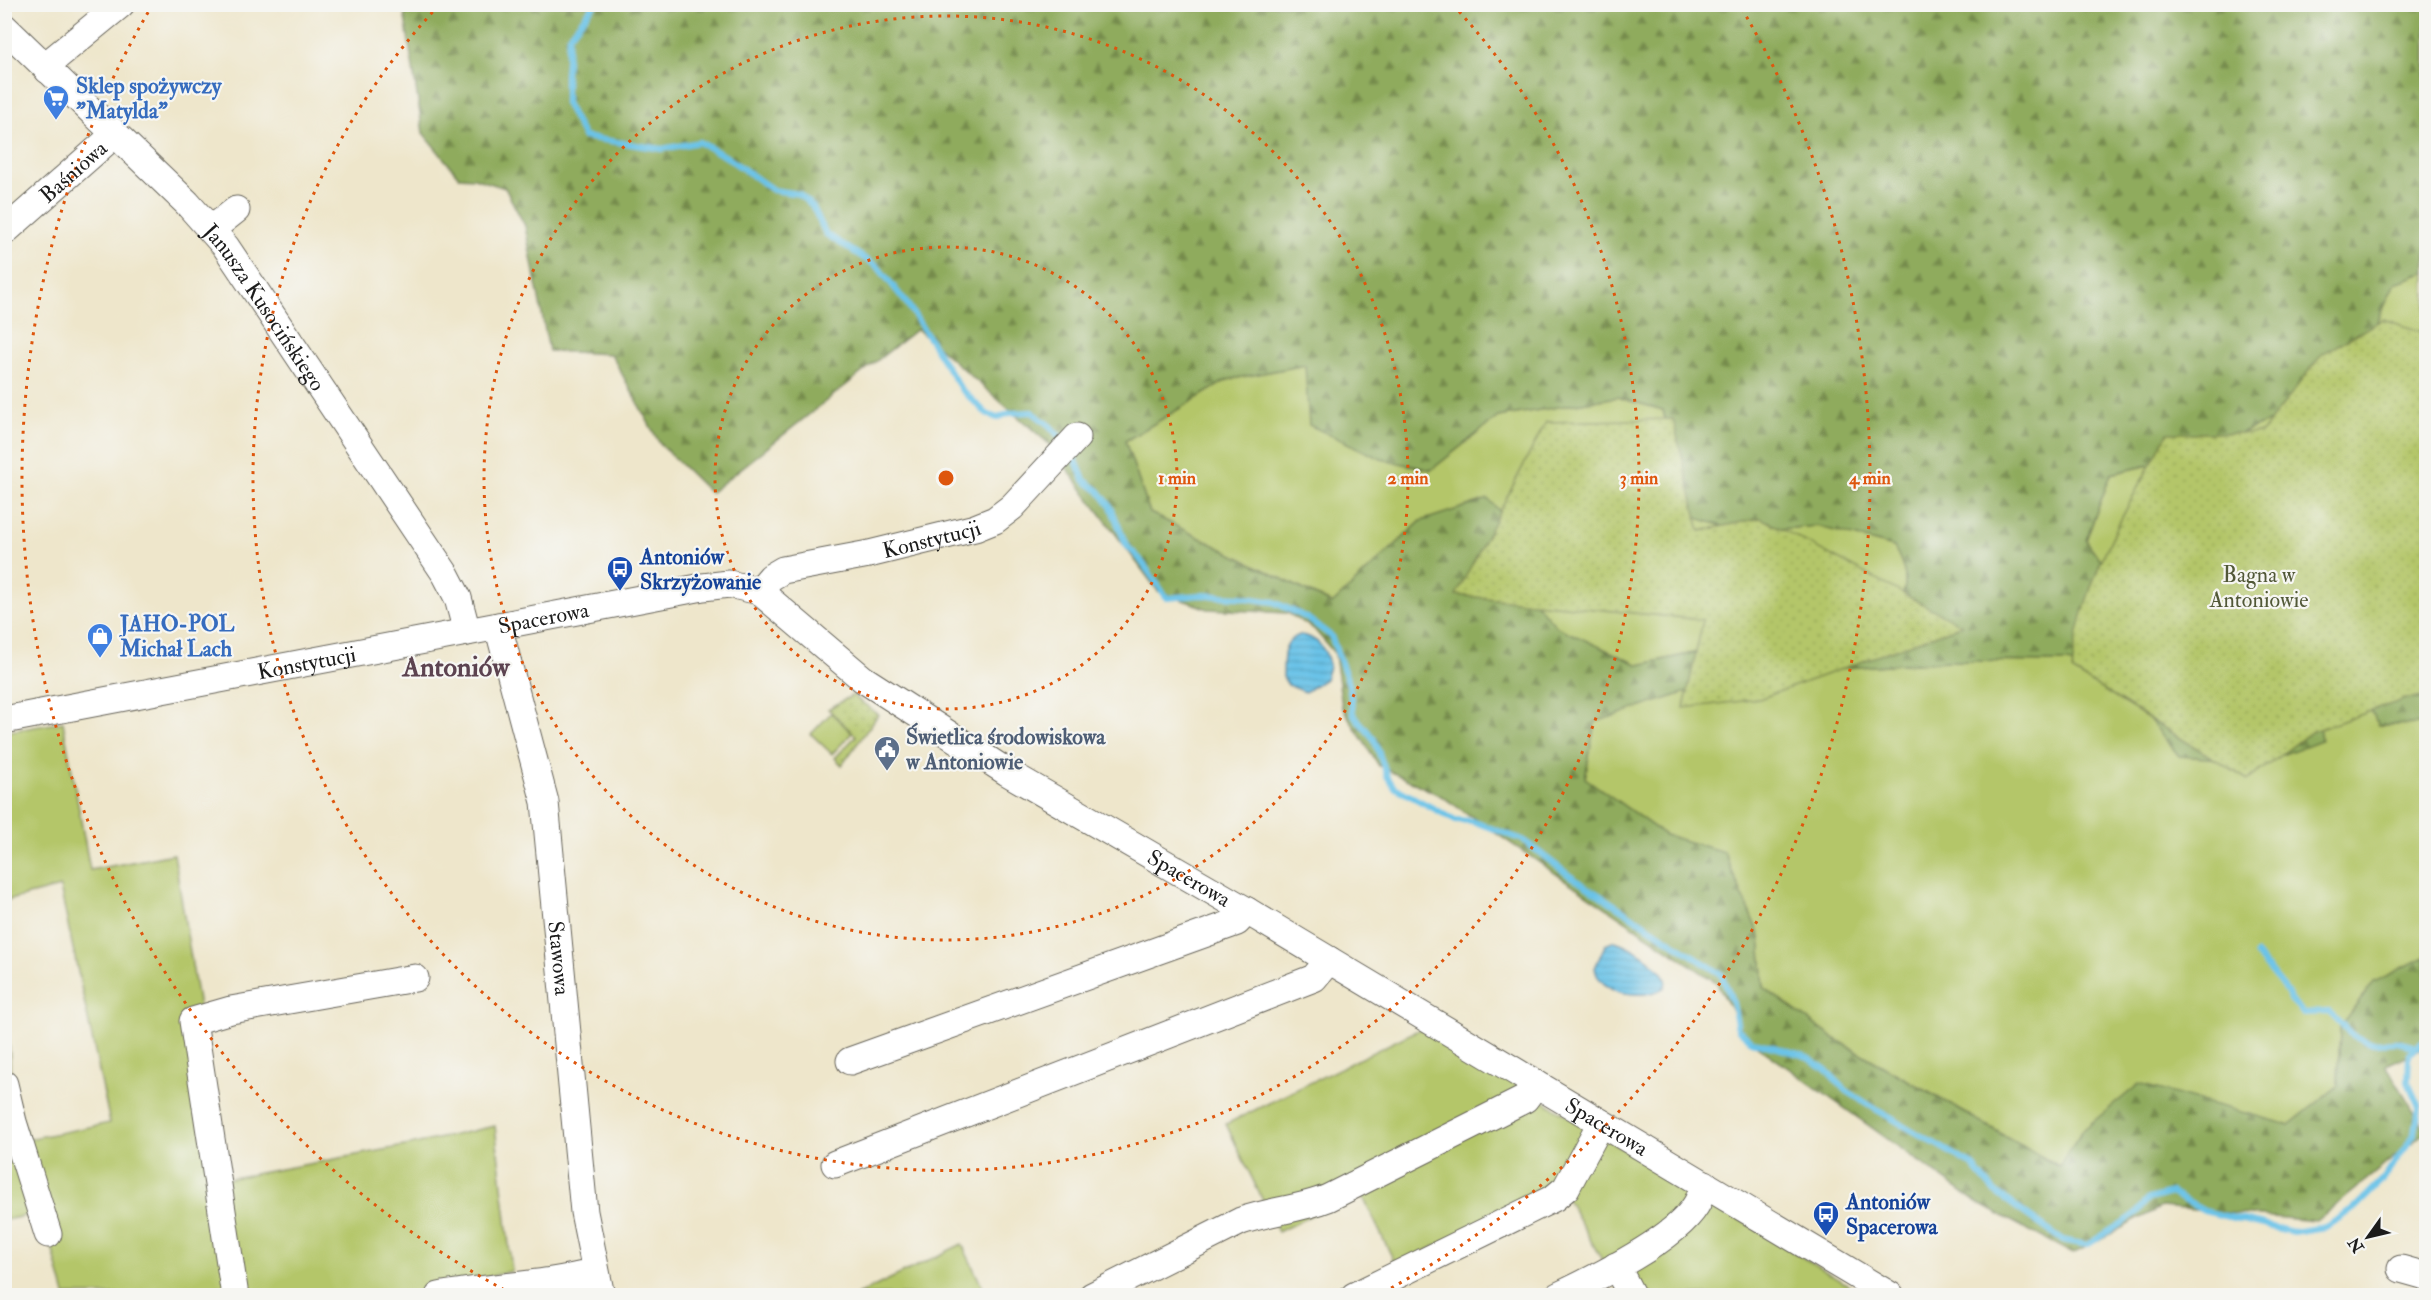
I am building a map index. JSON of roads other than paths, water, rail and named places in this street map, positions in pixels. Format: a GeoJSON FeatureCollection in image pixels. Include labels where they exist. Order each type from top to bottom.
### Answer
{"type":"FeatureCollection","features":[{"type":"Feature","properties":{"kind":"street"},"geometry":{"type":"LineString","coordinates":[[48,70],[55,58],[121,4]]}},
{"type":"Feature","properties":{"kind":"street","name":"Janusza Kusocińskiego"},"geometry":{"type":"LineString","coordinates":[[4,27],[212,229],[242,267],[451,583],[467,632]]}},
{"type":"Feature","properties":{"kind":"street","name":"Baśniowa"},"geometry":{"type":"LineString","coordinates":[[4,232],[115,134]]}},
{"type":"Feature","properties":{"kind":"street"},"geometry":{"type":"LineString","coordinates":[[212,229],[236,210]]}},
{"type":"Feature","properties":{"kind":"street","name":"Konstytucji"},"geometry":{"type":"LineString","coordinates":[[759,591],[771,577],[783,570],[869,554],[975,528],[995,520],[1012,507],[1077,437]]}},
{"type":"Feature","properties":{"kind":"street","name":"Spacerowa"},"geometry":{"type":"LineString","coordinates":[[467,632],[713,585],[740,585],[759,591],[848,667],[884,694],[1007,772],[1247,911],[1891,1296]]}},
{"type":"Feature","properties":{"kind":"street","name":"Stawowa"},"geometry":{"type":"LineString","coordinates":[[498,626],[545,802],[584,1212],[598,1284]]}},
{"type":"Feature","properties":{"kind":"street","name":"Konstytucji"},"geometry":{"type":"LineString","coordinates":[[4,720],[467,632]]}},
{"type":"Feature","properties":{"kind":"street"},"geometry":{"type":"LineString","coordinates":[[850,1061],[1237,922],[1247,911]]}},
{"type":"Feature","properties":{"kind":"street"},"geometry":{"type":"LineString","coordinates":[[835,1164],[1314,978],[1329,960]]}},
{"type":"Feature","properties":{"kind":"street"},"geometry":{"type":"LineString","coordinates":[[235,1296],[193,1021],[231,1010],[415,978]]}},
{"type":"Feature","properties":{"kind":"street"},"geometry":{"type":"LineString","coordinates":[[4,1084],[13,1122],[48,1234]]}},
{"type":"Feature","properties":{"kind":"street"},"geometry":{"type":"LineString","coordinates":[[1103,1293],[1241,1221],[1328,1198],[1525,1099],[1536,1084]]}},
{"type":"Feature","properties":{"kind":"street"},"geometry":{"type":"LineString","coordinates":[[1354,1296],[1554,1198],[1566,1188],[1601,1123]]}},
{"type":"Feature","properties":{"kind":"street"},"geometry":{"type":"LineString","coordinates":[[1558,1296],[1616,1266],[1674,1228],[1695,1206],[1705,1184]]}},
{"type":"Feature","properties":{"kind":"street"},"geometry":{"type":"LineString","coordinates":[[1616,1266],[1632,1296]]}},
{"type":"Feature","properties":{"kind":"street"},"geometry":{"type":"LineString","coordinates":[[439,1296],[475,1289],[571,1279],[598,1284]]}},
{"type":"Feature","properties":{"kind":"water"},"geometry":{"type":"Polygon","coordinates":[[[1300,635],[1312,638],[1320,645],[1324,650],[1329,667],[1325,679],[1305,692],[1288,685],[1283,677],[1286,647],[1289,642],[1300,635]]]}},
{"type":"Feature","properties":{"kind":"water"},"geometry":{"type":"Polygon","coordinates":[[[1615,941],[1637,951],[1650,961],[1666,979],[1665,987],[1647,994],[1636,994],[1614,990],[1605,984],[1598,977],[1595,968],[1605,945],[1615,941]]]}},
{"type":"Feature","properties":{"kind":"waterway"},"geometry":{"type":"LineString","coordinates":[[595,4],[569,36],[566,103],[584,137],[662,149],[699,142],[725,156],[773,190],[799,194],[813,207],[826,234],[878,267],[908,305],[961,389],[987,414],[997,418],[1010,413],[1032,412],[1050,426],[1063,441]]}},
{"type":"Feature","properties":{"kind":"waterway"},"geometry":{"type":"LineString","coordinates":[[1073,454],[1084,480],[1099,491],[1111,507],[1126,545],[1139,558],[1167,598],[1200,595],[1274,602],[1307,618],[1331,636],[1349,684],[1353,714],[1374,739],[1387,776],[1394,787],[1455,820],[1472,821],[1523,840],[1570,876],[1721,974],[1733,1003],[1738,1029],[1751,1041],[1803,1055],[1824,1068],[1847,1091],[1972,1165],[1995,1192],[2062,1240],[2087,1245],[2135,1215],[2149,1199],[2171,1193],[2204,1211],[2293,1232],[2325,1227],[2353,1210],[2383,1180],[2415,1133],[2419,1107],[2408,1082],[2409,1053],[2426,1040]]}},
{"type":"Feature","properties":{"kind":"waterway"},"geometry":{"type":"LineString","coordinates":[[2256,954],[2288,993],[2290,1000],[2303,1013],[2330,1012],[2354,1037],[2370,1043],[2397,1042],[2416,1047]]}},
{"type":"Feature","properties":{"kind":"place","name":"Sklep spożywczy \"Matylda\""},"geometry":{"type":"Point","coordinates":[56,121]}},
{"type":"Feature","properties":{"kind":"place","name":"Antoniów Skrzyżowanie"},"geometry":{"type":"Point","coordinates":[620,592]}},
{"type":"Feature","properties":{"kind":"place","name":"JAHO-POL Michał Lach"},"geometry":{"type":"Point","coordinates":[100,659]}},
{"type":"Feature","properties":{"kind":"place","name":"Świetlica środowiskowa w Antoniowie"},"geometry":{"type":"Point","coordinates":[887,772]}},
{"type":"Feature","properties":{"kind":"place","name":"Antoniów Spacerowa"},"geometry":{"type":"Point","coordinates":[1826,1237]}},
{"type":"Feature","properties":{"kind":"district","name":"Antoniów"},"geometry":{"type":"Point","coordinates":[456,666]}},
{"type":"Feature","properties":{"kind":"park label","name":"Bagna w Antoniowie"},"geometry":{"type":"Point","coordinates":[2259,586]}}]}
